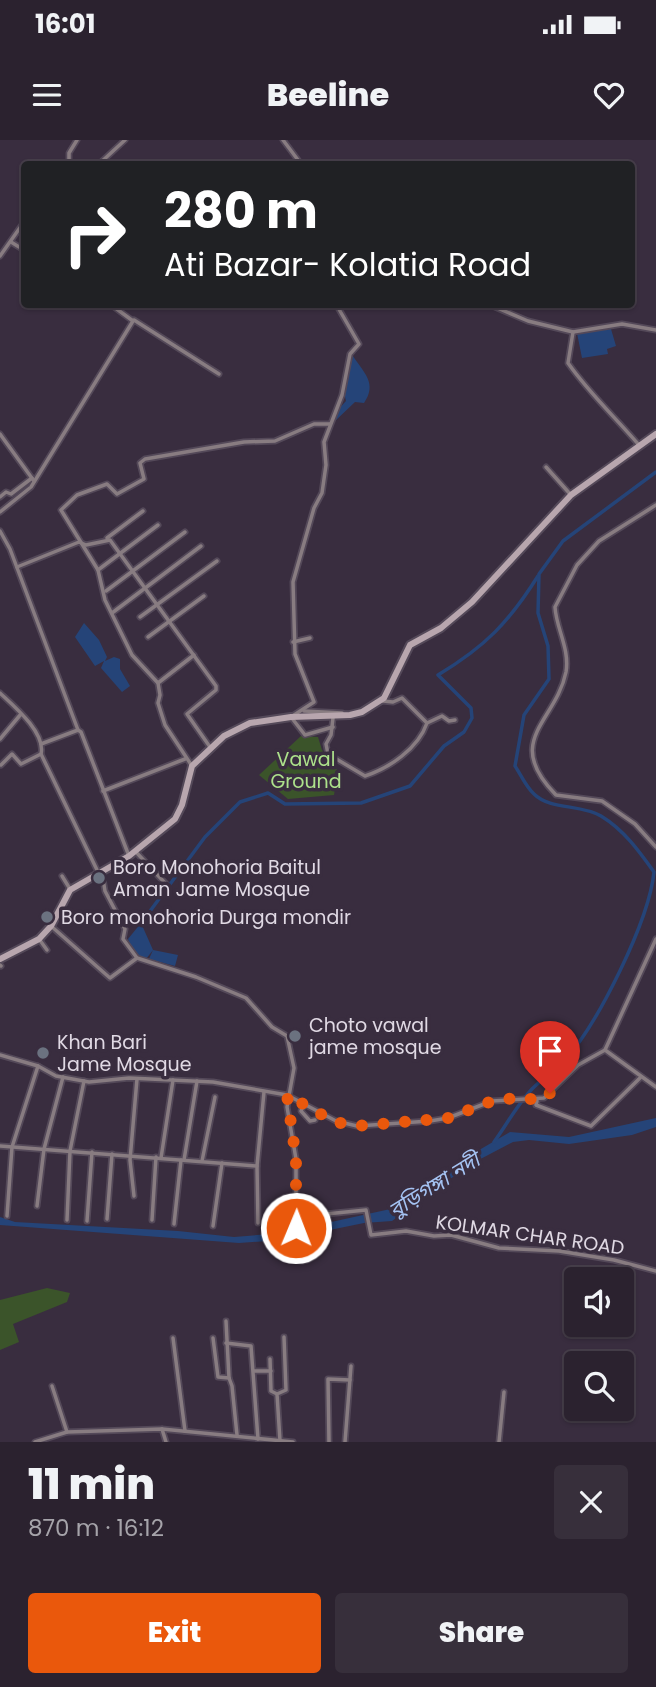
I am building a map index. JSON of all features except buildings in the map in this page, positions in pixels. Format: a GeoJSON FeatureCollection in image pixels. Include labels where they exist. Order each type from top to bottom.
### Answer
{"type":"FeatureCollection","features":[{"type":"Feature","properties":{"kind":"main road"},"geometry":{"type":"LineString","coordinates":[[0,959],[38,939],[51,926],[70,890],[132,853],[175,819],[182,805],[192,766],[210,747],[237,727],[313,713],[350,715],[362,712],[380,700],[389,689],[410,645],[441,628],[472,602],[571,495],[656,434]]}},
{"type":"Feature","properties":{"kind":"street"},"geometry":{"type":"LineString","coordinates":[[69,161],[69,153],[77,140]]}},
{"type":"Feature","properties":{"kind":"street"},"geometry":{"type":"LineString","coordinates":[[102,161],[125,140]]}},
{"type":"Feature","properties":{"kind":"street"},"geometry":{"type":"LineString","coordinates":[[283,140],[300,161]]}},
{"type":"Feature","properties":{"kind":"street"},"geometry":{"type":"LineString","coordinates":[[0,256],[21,227]]}},
{"type":"Feature","properties":{"kind":"street"},"geometry":{"type":"LineString","coordinates":[[11,242],[21,248]]}},
{"type":"Feature","properties":{"kind":"street"},"geometry":{"type":"LineString","coordinates":[[116,308],[219,374]]}},
{"type":"Feature","properties":{"kind":"street"},"geometry":{"type":"LineString","coordinates":[[332,727],[304,734],[292,716],[314,702],[293,642],[293,582],[314,508],[322,493],[326,466],[324,442],[342,395],[350,354],[359,341],[338,308]]}},
{"type":"Feature","properties":{"kind":"street"},"geometry":{"type":"LineString","coordinates":[[497,308],[528,321],[573,332],[622,324],[656,330]]}},
{"type":"Feature","properties":{"kind":"street"},"geometry":{"type":"LineString","coordinates":[[0,512],[33,480],[134,320]]}},
{"type":"Feature","properties":{"kind":"street"},"geometry":{"type":"LineString","coordinates":[[573,332],[568,363],[594,398],[613,413],[640,447]]}},
{"type":"Feature","properties":{"kind":"street"},"geometry":{"type":"LineString","coordinates":[[192,766],[165,725],[158,702],[158,683],[132,655],[111,613],[98,570],[61,510],[77,495],[107,484],[117,494],[144,479],[141,463],[145,459],[244,442],[275,441],[314,424],[330,424]]}},
{"type":"Feature","properties":{"kind":"street"},"geometry":{"type":"LineString","coordinates":[[0,433],[33,480]]}},
{"type":"Feature","properties":{"kind":"street"},"geometry":{"type":"LineString","coordinates":[[546,467],[571,495]]}},
{"type":"Feature","properties":{"kind":"street"},"geometry":{"type":"LineString","coordinates":[[0,497],[6,492],[11,494],[33,480]]}},
{"type":"Feature","properties":{"kind":"street"},"geometry":{"type":"LineString","coordinates":[[656,505],[599,541],[577,565],[555,607],[566,671],[537,727],[532,750],[543,779],[556,795],[602,801],[635,824],[656,847]]}},
{"type":"Feature","properties":{"kind":"street"},"geometry":{"type":"LineString","coordinates":[[17,568],[82,543],[107,538],[143,511]]}},
{"type":"Feature","properties":{"kind":"street"},"geometry":{"type":"LineString","coordinates":[[98,570],[158,525]]}},
{"type":"Feature","properties":{"kind":"street"},"geometry":{"type":"LineString","coordinates":[[0,531],[17,568],[103,791],[132,853],[166,884]]}},
{"type":"Feature","properties":{"kind":"street"},"geometry":{"type":"LineString","coordinates":[[106,591],[185,532]]}},
{"type":"Feature","properties":{"kind":"street"},"geometry":{"type":"LineString","coordinates":[[107,538],[217,688],[187,714],[210,747]]}},
{"type":"Feature","properties":{"kind":"street"},"geometry":{"type":"LineString","coordinates":[[111,613],[201,546]]}},
{"type":"Feature","properties":{"kind":"street"},"geometry":{"type":"LineString","coordinates":[[140,617],[216,561]]}},
{"type":"Feature","properties":{"kind":"street"},"geometry":{"type":"LineString","coordinates":[[148,638],[205,596]]}},
{"type":"Feature","properties":{"kind":"street"},"geometry":{"type":"LineString","coordinates":[[293,642],[310,638]]}},
{"type":"Feature","properties":{"kind":"street"},"geometry":{"type":"LineString","coordinates":[[158,683],[194,655]]}},
{"type":"Feature","properties":{"kind":"street"},"geometry":{"type":"LineString","coordinates":[[0,693],[22,713],[41,744],[41,754],[125,929],[123,939],[137,958],[196,977],[246,998],[272,1027],[287,1036],[294,1068],[287,1095]]}},
{"type":"Feature","properties":{"kind":"street"},"geometry":{"type":"LineString","coordinates":[[380,700],[389,702],[402,698],[427,723]]}},
{"type":"Feature","properties":{"kind":"street"},"geometry":{"type":"LineString","coordinates":[[301,711],[313,713]]}},
{"type":"Feature","properties":{"kind":"street"},"geometry":{"type":"LineString","coordinates":[[0,739],[22,713]]}},
{"type":"Feature","properties":{"kind":"street"},"geometry":{"type":"LineString","coordinates":[[330,715],[332,727],[326,744],[328,754],[365,776],[384,769],[406,752],[427,723],[442,716],[449,721],[455,720]]}},
{"type":"Feature","properties":{"kind":"street"},"geometry":{"type":"LineString","coordinates":[[41,744],[78,730]]}},
{"type":"Feature","properties":{"kind":"street"},"geometry":{"type":"LineString","coordinates":[[1,765],[12,754],[21,764],[41,754]]}},
{"type":"Feature","properties":{"kind":"street"},"geometry":{"type":"LineString","coordinates":[[103,791],[185,759]]}},
{"type":"Feature","properties":{"kind":"street"},"geometry":{"type":"LineString","coordinates":[[62,876],[70,890]]}},
{"type":"Feature","properties":{"kind":"street"},"geometry":{"type":"LineString","coordinates":[[51,926],[110,978],[137,958]]}},
{"type":"Feature","properties":{"kind":"street"},"geometry":{"type":"LineString","coordinates":[[38,939],[47,950]]}},
{"type":"Feature","properties":{"kind":"street"},"geometry":{"type":"LineString","coordinates":[[0,1055],[38,1066],[63,1077],[84,1081],[197,1081],[287,1095],[335,1122],[367,1126],[448,1118],[492,1101],[524,1097],[535,1100],[544,1098],[578,1066],[605,1050],[656,939]]}},
{"type":"Feature","properties":{"kind":"street"},"geometry":{"type":"LineString","coordinates":[[605,1050],[640,1078],[656,1087]]}},
{"type":"Feature","properties":{"kind":"street"},"geometry":{"type":"LineString","coordinates":[[7,1216],[12,1147],[38,1066]]}},
{"type":"Feature","properties":{"kind":"street"},"geometry":{"type":"LineString","coordinates":[[37,1206],[44,1149],[63,1077]]}},
{"type":"Feature","properties":{"kind":"street"},"geometry":{"type":"LineString","coordinates":[[535,1100],[536,1105],[591,1126],[640,1078]]}},
{"type":"Feature","properties":{"kind":"street"},"geometry":{"type":"LineString","coordinates":[[134,1196],[130,1155],[137,1079]]}},
{"type":"Feature","properties":{"kind":"street"},"geometry":{"type":"LineString","coordinates":[[152,1220],[158,1157],[173,1080]]}},
{"type":"Feature","properties":{"kind":"street"},"geometry":{"type":"LineString","coordinates":[[67,1220],[70,1151],[84,1081]]}},
{"type":"Feature","properties":{"kind":"street"},"geometry":{"type":"LineString","coordinates":[[174,1224],[182,1160],[197,1081]]}},
{"type":"Feature","properties":{"kind":"street"},"geometry":{"type":"LineString","coordinates":[[258,1223],[257,1166],[264,1091]]}},
{"type":"Feature","properties":{"kind":"street","name":"KOLMAR CHAR ROAD"},"geometry":{"type":"LineString","coordinates":[[287,1095],[296,1159],[296,1228],[306,1216],[366,1210],[371,1235],[406,1231],[434,1236],[451,1235],[499,1248],[559,1251],[656,1270]]}},
{"type":"Feature","properties":{"kind":"street"},"geometry":{"type":"LineString","coordinates":[[202,1161],[215,1097]]}},
{"type":"Feature","properties":{"kind":"street"},"geometry":{"type":"LineString","coordinates":[[303,1104],[303,1117],[315,1120]]}},
{"type":"Feature","properties":{"kind":"street"},"geometry":{"type":"LineString","coordinates":[[0,1146],[257,1166]]}},
{"type":"Feature","properties":{"kind":"street"},"geometry":{"type":"LineString","coordinates":[[87,1221],[92,1152]]}},
{"type":"Feature","properties":{"kind":"street"},"geometry":{"type":"LineString","coordinates":[[107,1219],[112,1154]]}},
{"type":"Feature","properties":{"kind":"street"},"geometry":{"type":"LineString","coordinates":[[213,1226],[222,1163]]}},
{"type":"Feature","properties":{"kind":"street"},"geometry":{"type":"LineString","coordinates":[[226,1321],[229,1378],[237,1435]]}},
{"type":"Feature","properties":{"kind":"street"},"geometry":{"type":"LineString","coordinates":[[277,1394],[286,1390],[284,1337]]}},
{"type":"Feature","properties":{"kind":"street"},"geometry":{"type":"LineString","coordinates":[[173,1338],[185,1431]]}},
{"type":"Feature","properties":{"kind":"street"},"geometry":{"type":"LineString","coordinates":[[213,1338],[218,1377],[229,1378]]}},
{"type":"Feature","properties":{"kind":"street"},"geometry":{"type":"LineString","coordinates":[[226,1343],[251,1345],[258,1439]]}},
{"type":"Feature","properties":{"kind":"street"},"geometry":{"type":"LineString","coordinates":[[270,1359],[271,1391],[277,1394]]}},
{"type":"Feature","properties":{"kind":"street"},"geometry":{"type":"LineString","coordinates":[[345,1442],[351,1366]]}},
{"type":"Feature","properties":{"kind":"street"},"geometry":{"type":"LineString","coordinates":[[254,1371],[271,1371]]}},
{"type":"Feature","properties":{"kind":"street"},"geometry":{"type":"LineString","coordinates":[[329,1442],[328,1379],[350,1380]]}},
{"type":"Feature","properties":{"kind":"street"},"geometry":{"type":"LineString","coordinates":[[52,1386],[67,1432]]}},
{"type":"Feature","properties":{"kind":"street"},"geometry":{"type":"LineString","coordinates":[[499,1442],[504,1392]]}},
{"type":"Feature","properties":{"kind":"street"},"geometry":{"type":"LineString","coordinates":[[277,1394],[280,1441]]}},
{"type":"Feature","properties":{"kind":"street"},"geometry":{"type":"LineString","coordinates":[[162,1429],[166,1442]]}},
{"type":"Feature","properties":{"kind":"street"},"geometry":{"type":"LineString","coordinates":[[35,1442],[67,1432],[162,1429],[293,1442]]}},
{"type":"Feature","properties":{"kind":"green space","name":"Vawal Ground"},"geometry":{"type":"Polygon","coordinates":[[[301,736],[318,737],[322,750],[338,771],[334,795],[288,799],[259,775],[301,736]]]}},
{"type":"Feature","properties":{"kind":"green space"},"geometry":{"type":"Polygon","coordinates":[[[47,1288],[70,1293],[67,1302],[13,1324],[19,1342],[0,1350],[0,1300],[47,1288]]]}},
{"type":"Feature","properties":{"kind":"water"},"geometry":{"type":"Polygon","coordinates":[[[611,329],[616,346],[607,349],[608,354],[582,358],[577,333],[611,329]]]}},
{"type":"Feature","properties":{"kind":"water"},"geometry":{"type":"Polygon","coordinates":[[[353,356],[368,378],[368,396],[364,403],[355,402],[334,422],[336,412],[346,401],[344,392],[353,356]]]}},
{"type":"Feature","properties":{"kind":"water"},"geometry":{"type":"Polygon","coordinates":[[[84,623],[99,640],[107,657],[105,661],[114,657],[120,659],[120,669],[130,686],[122,692],[101,668],[104,661],[95,666],[75,637],[84,623]]]}},
{"type":"Feature","properties":{"kind":"water"},"geometry":{"type":"Polygon","coordinates":[[[141,923],[153,950],[146,959],[133,953],[128,939],[141,923]]]}},
{"type":"Feature","properties":{"kind":"water"},"geometry":{"type":"Polygon","coordinates":[[[153,950],[178,955],[175,966],[149,959],[153,950]]]}},
{"type":"Feature","properties":{"kind":"water","name":"বুড়িগঙ্গা নদী"},"geometry":{"type":"Polygon","coordinates":[[[656,1118],[656,1127],[632,1135],[569,1144],[529,1140],[513,1142],[471,1164],[392,1221],[364,1223],[281,1240],[239,1243],[0,1225],[0,1217],[15,1222],[178,1231],[234,1237],[281,1233],[395,1208],[462,1160],[510,1132],[569,1137],[656,1118]]]}},
{"type":"Feature","properties":{"kind":"waterway"},"geometry":{"type":"LineString","coordinates":[[494,1142],[527,1095],[564,1061],[592,1023],[620,971],[650,893],[654,872],[624,834],[593,812],[541,799],[528,788],[515,766],[524,715],[549,679],[548,646],[538,613],[539,574],[563,541],[656,472]]}},
{"type":"Feature","properties":{"kind":"waterway"},"geometry":{"type":"LineString","coordinates":[[139,926],[205,837],[240,802],[268,793],[285,804],[361,803],[410,786],[444,746],[464,732],[472,718],[471,708],[438,675],[470,654],[495,632],[517,607],[538,576]]}},
{"type":"Feature","properties":{"kind":"place","name":"Boro Monohoria Baitul Aman Jame Mosque"},"geometry":{"type":"Point","coordinates":[99,878]}},
{"type":"Feature","properties":{"kind":"place","name":"Boro monohoria Durga mondir"},"geometry":{"type":"Point","coordinates":[47,917]}},
{"type":"Feature","properties":{"kind":"place","name":"Choto vawal jame mosque"},"geometry":{"type":"Point","coordinates":[295,1036]}},
{"type":"Feature","properties":{"kind":"place","name":"Khan Bari Jame Mosque"},"geometry":{"type":"Point","coordinates":[43,1053]}},
{"type":"Feature","properties":{"kind":"route"},"geometry":{"type":"LineString","coordinates":[[296,1228],[296,1159],[287,1095],[335,1122],[367,1126],[448,1118],[492,1101],[524,1097],[537,1101],[550,1093]]}}]}
